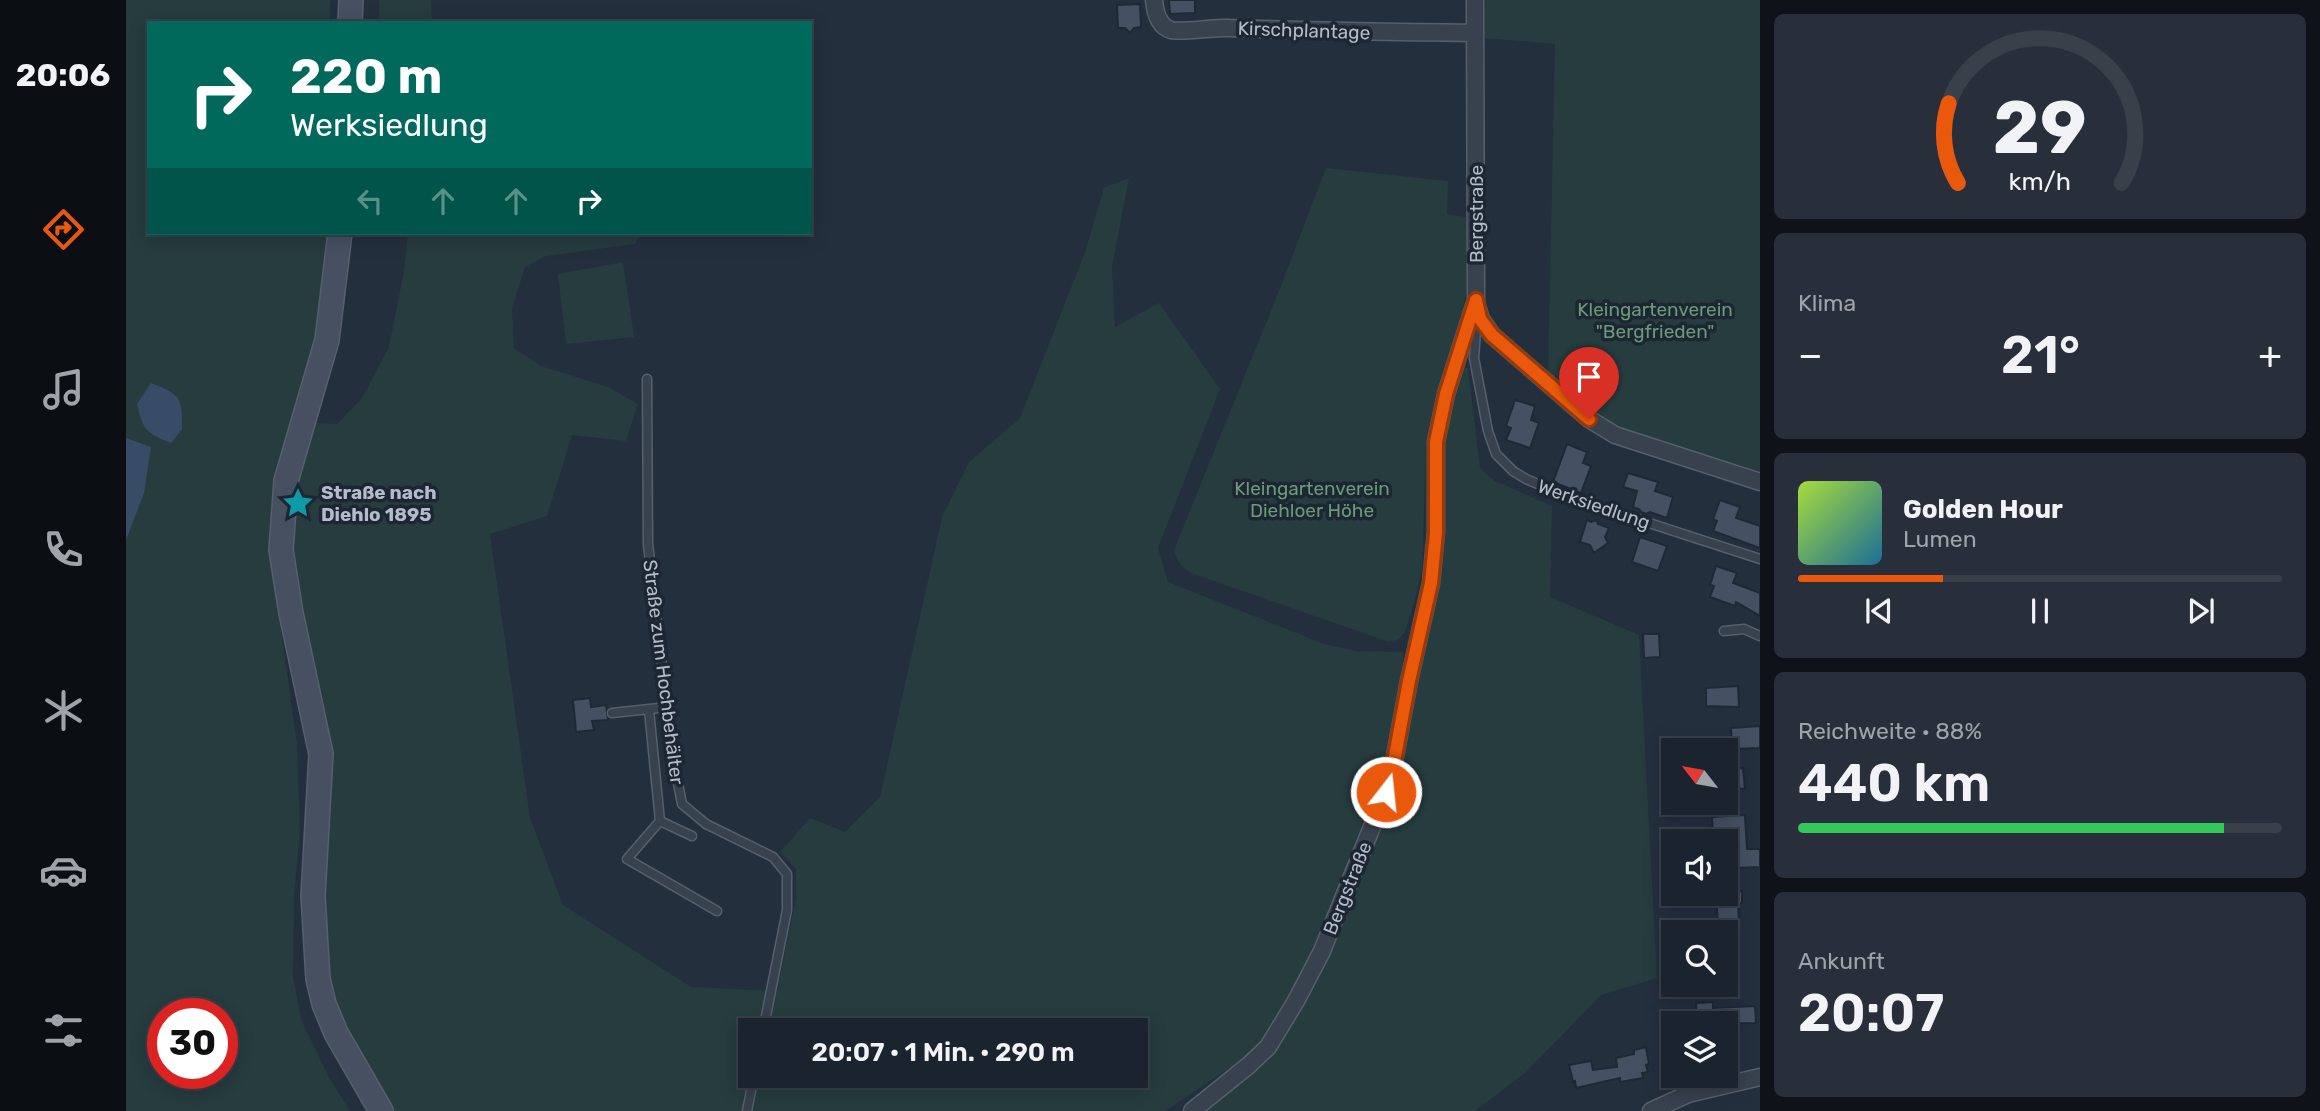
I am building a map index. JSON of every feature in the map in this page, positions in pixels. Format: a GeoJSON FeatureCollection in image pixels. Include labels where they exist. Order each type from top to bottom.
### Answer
{"type":"FeatureCollection","features":[{"type":"Feature","properties":{"kind":"main road"},"geometry":{"type":"LineString","coordinates":[[351,0],[351,21]]}},
{"type":"Feature","properties":{"kind":"main road"},"geometry":{"type":"LineString","coordinates":[[340,235],[327,340],[286,481],[281,550],[291,613],[321,754],[313,896],[318,979],[324,1004],[336,1033],[381,1111]]}},
{"type":"Feature","properties":{"kind":"street","name":"Kirschplantage"},"geometry":{"type":"LineString","coordinates":[[1154,0],[1158,19],[1172,31],[1208,27],[1475,33]]}},
{"type":"Feature","properties":{"kind":"street","name":"Bergstraße"},"geometry":{"type":"LineString","coordinates":[[1192,1111],[1268,1046],[1296,1001],[1322,951],[1386,792],[1393,767],[1431,583],[1436,533],[1436,442],[1446,394],[1476,305],[1475,0]]}},
{"type":"Feature","properties":{"kind":"street"},"geometry":{"type":"LineString","coordinates":[[1476,305],[1485,327],[1503,346],[1577,410],[1602,427],[1630,441],[1760,482]]}},
{"type":"Feature","properties":{"kind":"street"},"geometry":{"type":"LineString","coordinates":[[1651,1111],[1688,1094],[1760,1077]]}},
{"type":"Feature","properties":{"kind":"lane","name":"Werksiedlung"},"geometry":{"type":"LineString","coordinates":[[1476,305],[1474,358],[1483,407],[1492,447],[1507,466],[1526,479],[1559,494],[1760,559]]}},
{"type":"Feature","properties":{"kind":"lane","name":"Straße zum Hochbehälter"},"geometry":{"type":"LineString","coordinates":[[647,379],[649,544],[673,753],[682,804],[706,824],[774,857],[787,874],[787,910],[766,1018]]}},
{"type":"Feature","properties":{"kind":"lane"},"geometry":{"type":"LineString","coordinates":[[1724,631],[1744,629],[1760,636]]}},
{"type":"Feature","properties":{"kind":"lane"},"geometry":{"type":"LineString","coordinates":[[612,713],[668,707]]}},
{"type":"Feature","properties":{"kind":"lane"},"geometry":{"type":"LineString","coordinates":[[649,710],[660,821],[627,859],[717,911]]}},
{"type":"Feature","properties":{"kind":"lane"},"geometry":{"type":"LineString","coordinates":[[660,821],[692,836]]}},
{"type":"Feature","properties":{"kind":"lane"},"geometry":{"type":"LineString","coordinates":[[747,1111],[752,1088]]}},
{"type":"Feature","properties":{"kind":"green space"},"geometry":{"type":"Polygon","coordinates":[[[126,0],[330,0],[330,21],[147,21],[147,235],[327,235],[316,335],[275,483],[272,565],[297,744],[300,831],[294,896],[293,978],[302,1022],[330,1079],[350,1111],[126,1111],[126,0]]]}},
{"type":"Feature","properties":{"kind":"green space"},"geometry":{"type":"Polygon","coordinates":[[[379,0],[431,0],[432,21],[379,21],[379,0]]]}},
{"type":"Feature","properties":{"kind":"green space","name":"Kleingartenverein \"Bergfrieden\""},"geometry":{"type":"Polygon","coordinates":[[[1485,0],[1760,0],[1760,474],[1629,434],[1592,413],[1548,378],[1555,44],[1485,38],[1485,0]]]}},
{"type":"Feature","properties":{"kind":"green space","name":"Kleingartenverein Diehloer Höhe"},"geometry":{"type":"Polygon","coordinates":[[[1326,168],[1448,181],[1447,214],[1466,217],[1467,288],[1426,447],[1422,569],[1405,632],[1399,639],[1389,642],[1191,573],[1180,563],[1174,550],[1326,168]]]}},
{"type":"Feature","properties":{"kind":"green space"},"geometry":{"type":"Polygon","coordinates":[[[1129,178],[1112,267],[1115,327],[1159,303],[1220,389],[1158,548],[1168,582],[1324,644],[1356,651],[1403,652],[1403,679],[1386,760],[1316,949],[1258,1049],[1267,1058],[1277,1047],[1326,962],[1393,797],[1405,752],[1415,684],[1443,444],[1451,399],[1462,367],[1468,368],[1480,468],[1493,480],[1552,506],[1550,597],[1639,635],[1657,978],[1601,995],[1525,1073],[1475,1111],[1201,1111],[1255,1051],[1165,1111],[378,1111],[323,1016],[321,837],[287,552],[294,487],[316,423],[337,424],[362,398],[389,347],[404,271],[408,235],[640,235],[635,244],[546,256],[525,267],[512,308],[514,348],[541,366],[608,387],[638,404],[626,441],[572,435],[547,516],[490,534],[530,818],[563,905],[691,987],[777,991],[796,898],[796,869],[780,852],[810,818],[845,832],[880,797],[942,517],[969,462],[1020,418],[1085,252],[1104,188],[1129,178]]]}},
{"type":"Feature","properties":{"kind":"green space"},"geometry":{"type":"Polygon","coordinates":[[[623,262],[634,337],[566,344],[558,274],[623,262]]]}},
{"type":"Feature","properties":{"kind":"water"},"geometry":{"type":"Polygon","coordinates":[[[151,383],[174,394],[180,404],[182,429],[171,443],[147,430],[141,420],[137,404],[151,383]]]}},
{"type":"Feature","properties":{"kind":"water"},"geometry":{"type":"Polygon","coordinates":[[[126,438],[151,447],[144,493],[126,540],[126,438]]]}},
{"type":"Feature","properties":{"kind":"building"},"geometry":{"type":"Polygon","coordinates":[[[1169,0],[1195,0],[1195,13],[1170,14],[1169,0]]]}},
{"type":"Feature","properties":{"kind":"building"},"geometry":{"type":"Polygon","coordinates":[[[1140,4],[1141,27],[1134,28],[1130,33],[1125,28],[1118,28],[1117,5],[1140,4]]]}},
{"type":"Feature","properties":{"kind":"building"},"geometry":{"type":"Polygon","coordinates":[[[1515,400],[1535,406],[1531,420],[1539,423],[1530,448],[1506,440],[1511,428],[1506,426],[1515,400]]]}},
{"type":"Feature","properties":{"kind":"building"},"geometry":{"type":"Polygon","coordinates":[[[1567,444],[1587,452],[1583,463],[1591,466],[1581,493],[1553,482],[1567,444]]]}},
{"type":"Feature","properties":{"kind":"building"},"geometry":{"type":"Polygon","coordinates":[[[1628,473],[1658,482],[1655,491],[1673,497],[1667,518],[1650,512],[1646,514],[1633,507],[1637,491],[1623,487],[1628,473]]]}},
{"type":"Feature","properties":{"kind":"building"},"geometry":{"type":"Polygon","coordinates":[[[1720,500],[1740,507],[1736,518],[1760,526],[1760,548],[1713,531],[1717,521],[1713,519],[1720,500]]]}},
{"type":"Feature","properties":{"kind":"building"},"geometry":{"type":"Polygon","coordinates":[[[1587,520],[1596,520],[1598,524],[1609,528],[1605,537],[1608,543],[1594,553],[1590,545],[1580,542],[1587,520]]]}},
{"type":"Feature","properties":{"kind":"building"},"geometry":{"type":"Polygon","coordinates":[[[1640,537],[1667,546],[1658,571],[1632,562],[1640,537]]]}},
{"type":"Feature","properties":{"kind":"building"},"geometry":{"type":"Polygon","coordinates":[[[1716,566],[1737,573],[1733,583],[1760,593],[1760,616],[1736,602],[1735,606],[1710,597],[1714,586],[1710,585],[1716,566]]]}},
{"type":"Feature","properties":{"kind":"building"},"geometry":{"type":"Polygon","coordinates":[[[1643,634],[1659,634],[1660,657],[1644,658],[1643,634]]]}},
{"type":"Feature","properties":{"kind":"building"},"geometry":{"type":"Polygon","coordinates":[[[1738,686],[1739,707],[1706,706],[1706,688],[1738,686]]]}},
{"type":"Feature","properties":{"kind":"building"},"geometry":{"type":"Polygon","coordinates":[[[590,698],[591,707],[606,705],[608,720],[592,721],[594,730],[576,732],[573,700],[590,698]]]}},
{"type":"Feature","properties":{"kind":"building"},"geometry":{"type":"Polygon","coordinates":[[[1760,726],[1760,748],[1738,749],[1738,738],[1731,738],[1731,728],[1760,726]]]}},
{"type":"Feature","properties":{"kind":"building"},"geometry":{"type":"Polygon","coordinates":[[[1738,768],[1743,768],[1745,789],[1738,788],[1738,768]]]}},
{"type":"Feature","properties":{"kind":"building"},"geometry":{"type":"Polygon","coordinates":[[[1745,815],[1747,849],[1760,849],[1760,867],[1738,868],[1738,829],[1713,829],[1712,817],[1745,815]]]}},
{"type":"Feature","properties":{"kind":"building"},"geometry":{"type":"Polygon","coordinates":[[[1738,891],[1742,891],[1742,903],[1738,904],[1738,891]]]}},
{"type":"Feature","properties":{"kind":"building"},"geometry":{"type":"Polygon","coordinates":[[[1738,904],[1739,924],[1738,920],[1718,920],[1717,906],[1738,904]]]}},
{"type":"Feature","properties":{"kind":"building"},"geometry":{"type":"Polygon","coordinates":[[[1713,1002],[1713,1008],[1755,1006],[1756,1023],[1738,1023],[1738,1011],[1696,1011],[1696,1003],[1713,1002]]]}},
{"type":"Feature","properties":{"kind":"building"},"geometry":{"type":"Polygon","coordinates":[[[1646,1047],[1649,1064],[1646,1065],[1648,1072],[1642,1073],[1643,1078],[1620,1082],[1620,1078],[1576,1088],[1569,1065],[1591,1061],[1593,1070],[1617,1067],[1616,1058],[1634,1054],[1634,1050],[1646,1047]]]}},
{"type":"Feature","properties":{"kind":"place","name":"Straße nach Diehlo 1895"},"geometry":{"type":"Point","coordinates":[298,503]}},
{"type":"Feature","properties":{"kind":"route"},"geometry":{"type":"LineString","coordinates":[[1386,792],[1431,583],[1436,533],[1436,442],[1446,394],[1476,300],[1480,319],[1492,335],[1589,419]]}}]}
